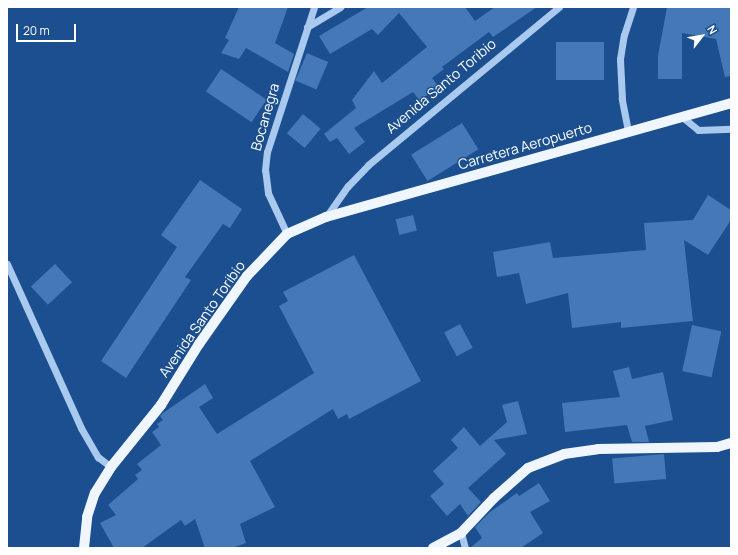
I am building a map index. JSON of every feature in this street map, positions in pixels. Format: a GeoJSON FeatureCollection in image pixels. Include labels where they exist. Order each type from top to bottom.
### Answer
{"type":"FeatureCollection","features":[{"type":"Feature","properties":{"kind":"main road","name":"Carretera Aeropuerto"},"geometry":{"type":"LineString","coordinates":[[326,217],[731,103]]}},
{"type":"Feature","properties":{"kind":"main road","name":"Avenida Santo Toribio"},"geometry":{"type":"LineString","coordinates":[[84,548],[87,517],[95,493],[111,467],[161,405],[198,344],[247,276],[287,234],[326,217]]}},
{"type":"Feature","properties":{"kind":"main road"},"geometry":{"type":"LineString","coordinates":[[433,548],[461,533],[494,498],[528,468],[564,454],[598,449],[716,447],[731,443]]}},
{"type":"Feature","properties":{"kind":"street","name":"Bocanegra"},"geometry":{"type":"LineString","coordinates":[[287,234],[268,193],[266,158],[314,7]]}},
{"type":"Feature","properties":{"kind":"street"},"geometry":{"type":"LineString","coordinates":[[308,27],[340,7]]}},
{"type":"Feature","properties":{"kind":"street","name":"Avenida Santo Toribio"},"geometry":{"type":"LineString","coordinates":[[326,217],[348,186],[368,165],[559,7]]}},
{"type":"Feature","properties":{"kind":"street"},"geometry":{"type":"LineString","coordinates":[[628,131],[622,99],[620,59],[624,35],[633,7]]}},
{"type":"Feature","properties":{"kind":"street"},"geometry":{"type":"LineString","coordinates":[[681,116],[698,130],[731,129]]}},
{"type":"Feature","properties":{"kind":"street"},"geometry":{"type":"LineString","coordinates":[[7,264],[81,428],[98,457],[111,467]]}},
{"type":"Feature","properties":{"kind":"street"},"geometry":{"type":"LineString","coordinates":[[460,548],[461,533]]}},
{"type":"Feature","properties":{"kind":"street"},"geometry":{"type":"LineString","coordinates":[[461,533],[465,548]]}},
{"type":"Feature","properties":{"kind":"building"},"geometry":{"type":"Polygon","coordinates":[[[239,7],[288,7],[275,43],[294,54],[288,72],[246,48],[239,59],[221,53],[229,40],[225,38],[239,7]]]}},
{"type":"Feature","properties":{"kind":"building"},"geometry":{"type":"Polygon","coordinates":[[[368,7],[465,7],[475,21],[495,7],[537,7],[493,37],[489,32],[442,67],[444,69],[432,78],[438,86],[420,101],[413,92],[354,128],[365,142],[349,154],[337,138],[330,142],[324,134],[356,108],[352,100],[374,71],[382,83],[427,47],[399,13],[378,35],[372,29],[330,54],[319,36],[368,7]]]}},
{"type":"Feature","properties":{"kind":"building"},"geometry":{"type":"Polygon","coordinates":[[[667,7],[731,7],[731,76],[725,77],[716,39],[682,33],[682,79],[658,79],[658,56],[667,7]]]}},
{"type":"Feature","properties":{"kind":"building"},"geometry":{"type":"Polygon","coordinates":[[[556,42],[604,42],[604,80],[556,80],[556,42]]]}},
{"type":"Feature","properties":{"kind":"building"},"geometry":{"type":"Polygon","coordinates":[[[307,53],[328,62],[316,90],[295,81],[307,53]]]}},
{"type":"Feature","properties":{"kind":"building"},"geometry":{"type":"Polygon","coordinates":[[[221,69],[267,100],[251,122],[206,91],[221,69]]]}},
{"type":"Feature","properties":{"kind":"building"},"geometry":{"type":"Polygon","coordinates":[[[303,114],[321,129],[305,148],[287,133],[303,114]]]}},
{"type":"Feature","properties":{"kind":"building"},"geometry":{"type":"Polygon","coordinates":[[[462,123],[478,149],[428,181],[411,155],[462,123]]]}},
{"type":"Feature","properties":{"kind":"building"},"geometry":{"type":"Polygon","coordinates":[[[200,180],[242,209],[230,228],[223,224],[185,277],[191,280],[126,378],[101,361],[177,247],[161,235],[200,180]]]}},
{"type":"Feature","properties":{"kind":"building"},"geometry":{"type":"Polygon","coordinates":[[[708,195],[731,210],[731,220],[708,255],[684,240],[693,321],[621,328],[621,322],[572,328],[568,293],[526,304],[519,273],[497,277],[493,252],[550,242],[553,258],[646,250],[644,223],[693,220],[708,195]]]}},
{"type":"Feature","properties":{"kind":"building"},"geometry":{"type":"Polygon","coordinates":[[[413,215],[417,231],[399,235],[396,219],[413,215]]]}},
{"type":"Feature","properties":{"kind":"building"},"geometry":{"type":"Polygon","coordinates":[[[354,255],[421,381],[349,419],[347,414],[338,419],[333,409],[250,461],[275,507],[240,524],[246,543],[232,548],[205,548],[195,519],[185,526],[181,520],[142,548],[114,548],[100,523],[116,515],[108,505],[138,479],[135,475],[142,470],[137,464],[161,445],[152,432],[159,427],[157,424],[163,420],[160,416],[205,384],[213,398],[199,407],[217,434],[314,373],[279,306],[288,301],[283,292],[354,255]]]}},
{"type":"Feature","properties":{"kind":"building"},"geometry":{"type":"Polygon","coordinates":[[[55,264],[72,282],[48,305],[31,287],[55,264]]]}},
{"type":"Feature","properties":{"kind":"building"},"geometry":{"type":"Polygon","coordinates":[[[460,324],[473,348],[457,356],[444,332],[460,324]]]}},
{"type":"Feature","properties":{"kind":"building"},"geometry":{"type":"Polygon","coordinates":[[[692,325],[721,331],[712,377],[682,371],[692,325]]]}},
{"type":"Feature","properties":{"kind":"building"},"geometry":{"type":"Polygon","coordinates":[[[629,367],[632,379],[663,372],[673,420],[645,426],[649,442],[632,442],[627,425],[565,432],[562,403],[620,397],[613,371],[629,367]]]}},
{"type":"Feature","properties":{"kind":"building"},"geometry":{"type":"Polygon","coordinates":[[[518,401],[527,434],[494,440],[506,454],[468,488],[481,502],[468,516],[460,504],[447,516],[430,496],[444,484],[433,471],[458,448],[451,440],[464,427],[480,446],[507,422],[502,405],[518,401]]]}},
{"type":"Feature","properties":{"kind":"building"},"geometry":{"type":"Polygon","coordinates":[[[664,454],[666,479],[614,483],[612,459],[664,454]]]}},
{"type":"Feature","properties":{"kind":"building"},"geometry":{"type":"Polygon","coordinates":[[[539,483],[550,501],[530,512],[543,533],[521,548],[470,548],[482,538],[475,527],[490,512],[517,493],[519,496],[539,483]]]}}]}
